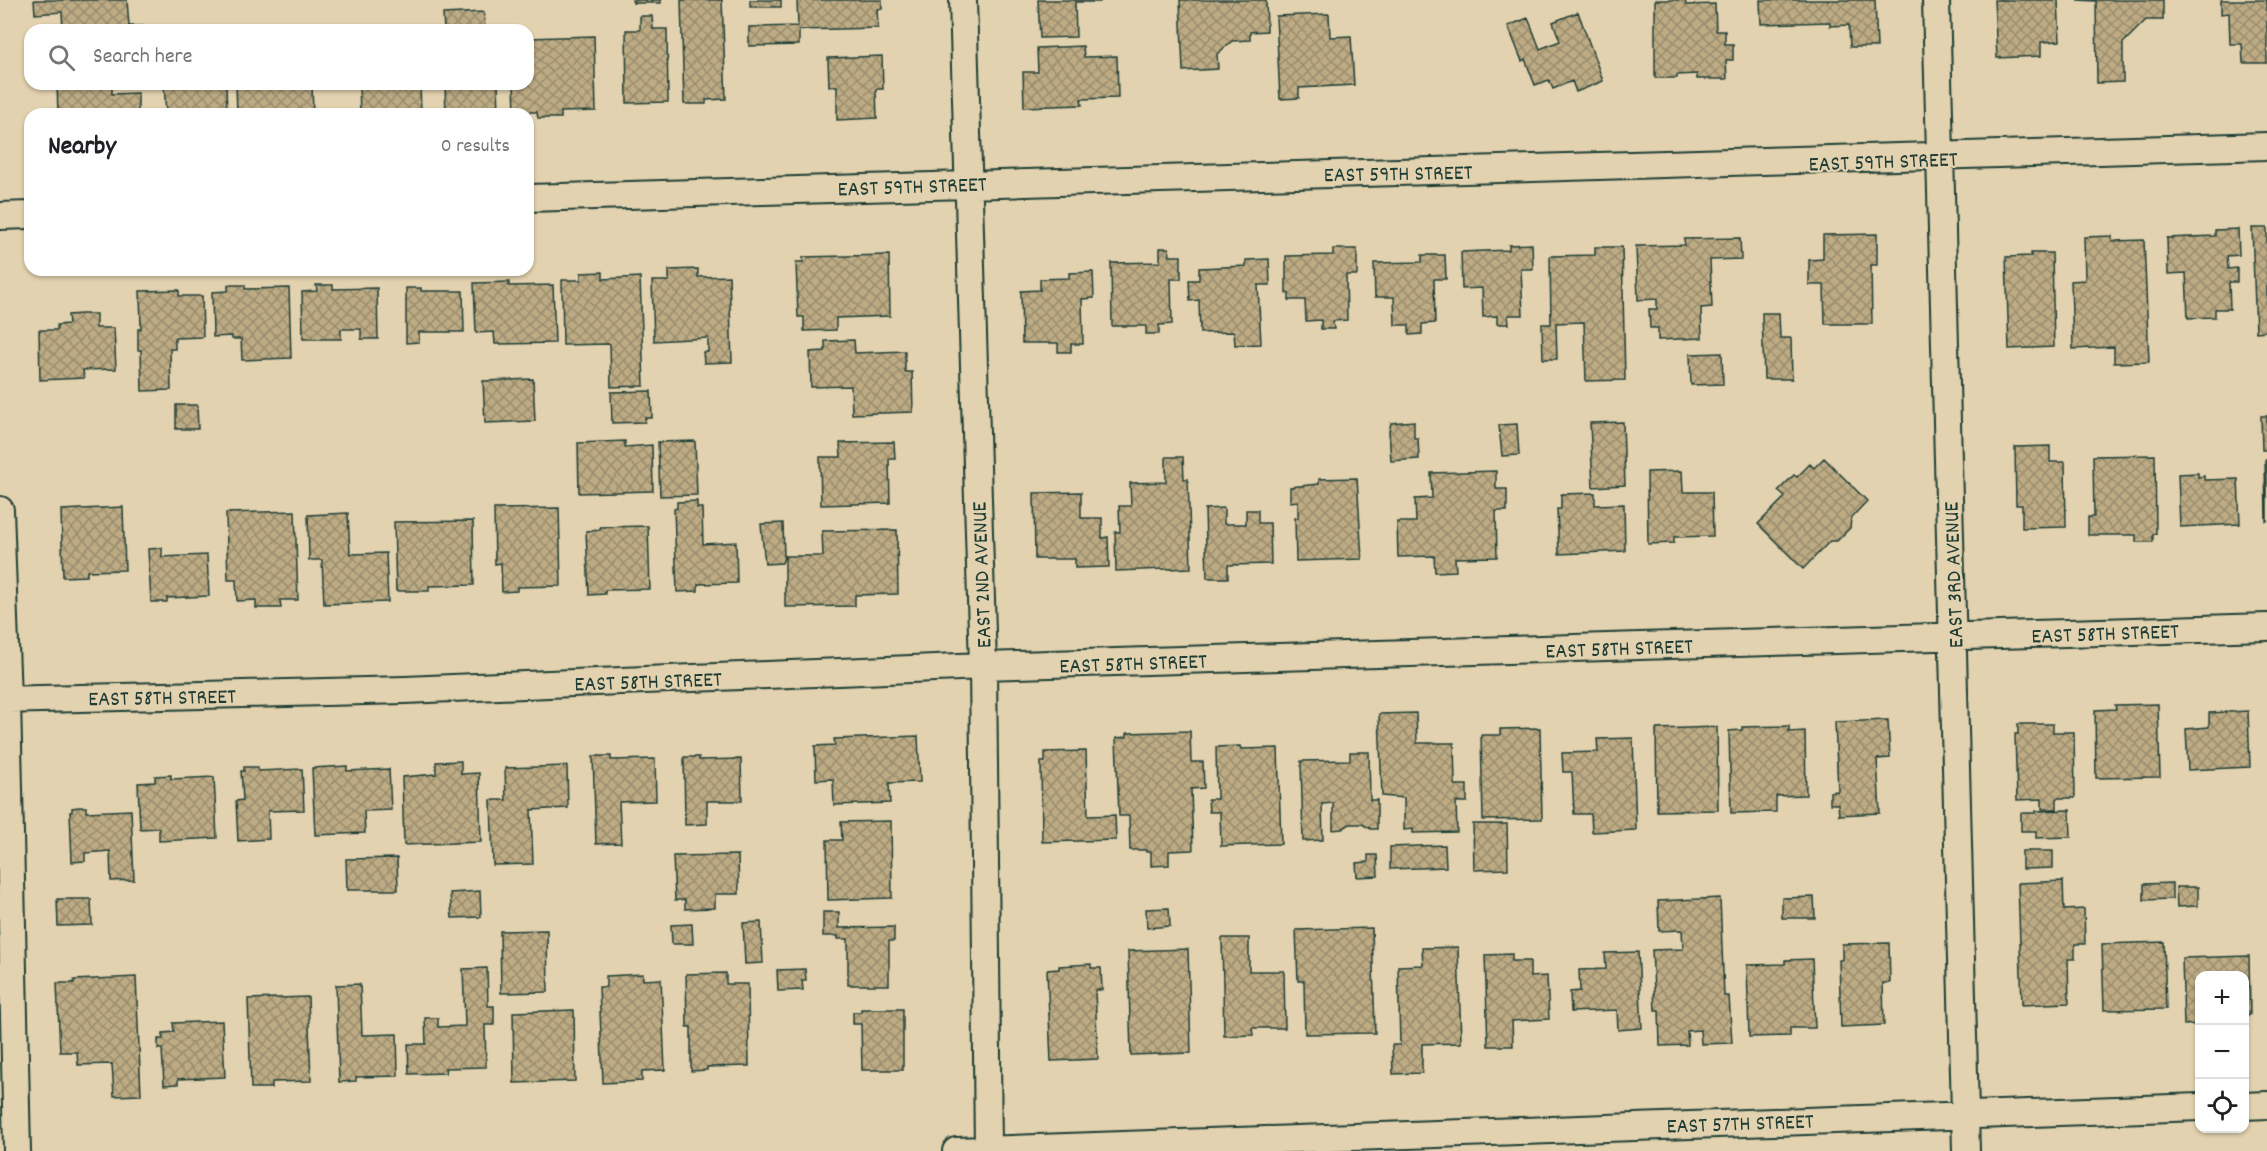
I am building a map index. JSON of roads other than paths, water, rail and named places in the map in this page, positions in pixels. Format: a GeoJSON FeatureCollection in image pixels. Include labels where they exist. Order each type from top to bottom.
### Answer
{"type":"FeatureCollection","features":[{"type":"Feature","properties":{"kind":"street","name":"EAST 2ND AVENUE"},"geometry":{"type":"LineString","coordinates":[[963,0],[982,666],[988,1150]]}},
{"type":"Feature","properties":{"kind":"street","name":"EAST 3RD AVENUE"},"geometry":{"type":"LineString","coordinates":[[1936,0],[1966,1151]]}},
{"type":"Feature","properties":{"kind":"street","name":"EAST 59TH STREET"},"geometry":{"type":"LineString","coordinates":[[534,198],[968,183],[1939,159],[2267,146]]}},
{"type":"Feature","properties":{"kind":"street"},"geometry":{"type":"LineString","coordinates":[[0,216],[24,215]]}},
{"type":"Feature","properties":{"kind":"street"},"geometry":{"type":"LineString","coordinates":[[0,510],[17,1151]]}},
{"type":"Feature","properties":{"kind":"street","name":"EAST 58TH STREET"},"geometry":{"type":"LineString","coordinates":[[4,699],[405,690],[982,666],[2267,627]]}},
{"type":"Feature","properties":{"kind":"street"},"geometry":{"type":"LineString","coordinates":[[2249,1106],[2267,1105]]}},
{"type":"Feature","properties":{"kind":"street","name":"EAST 57TH STREET"},"geometry":{"type":"LineString","coordinates":[[956,1151],[2195,1107]]}}]}
